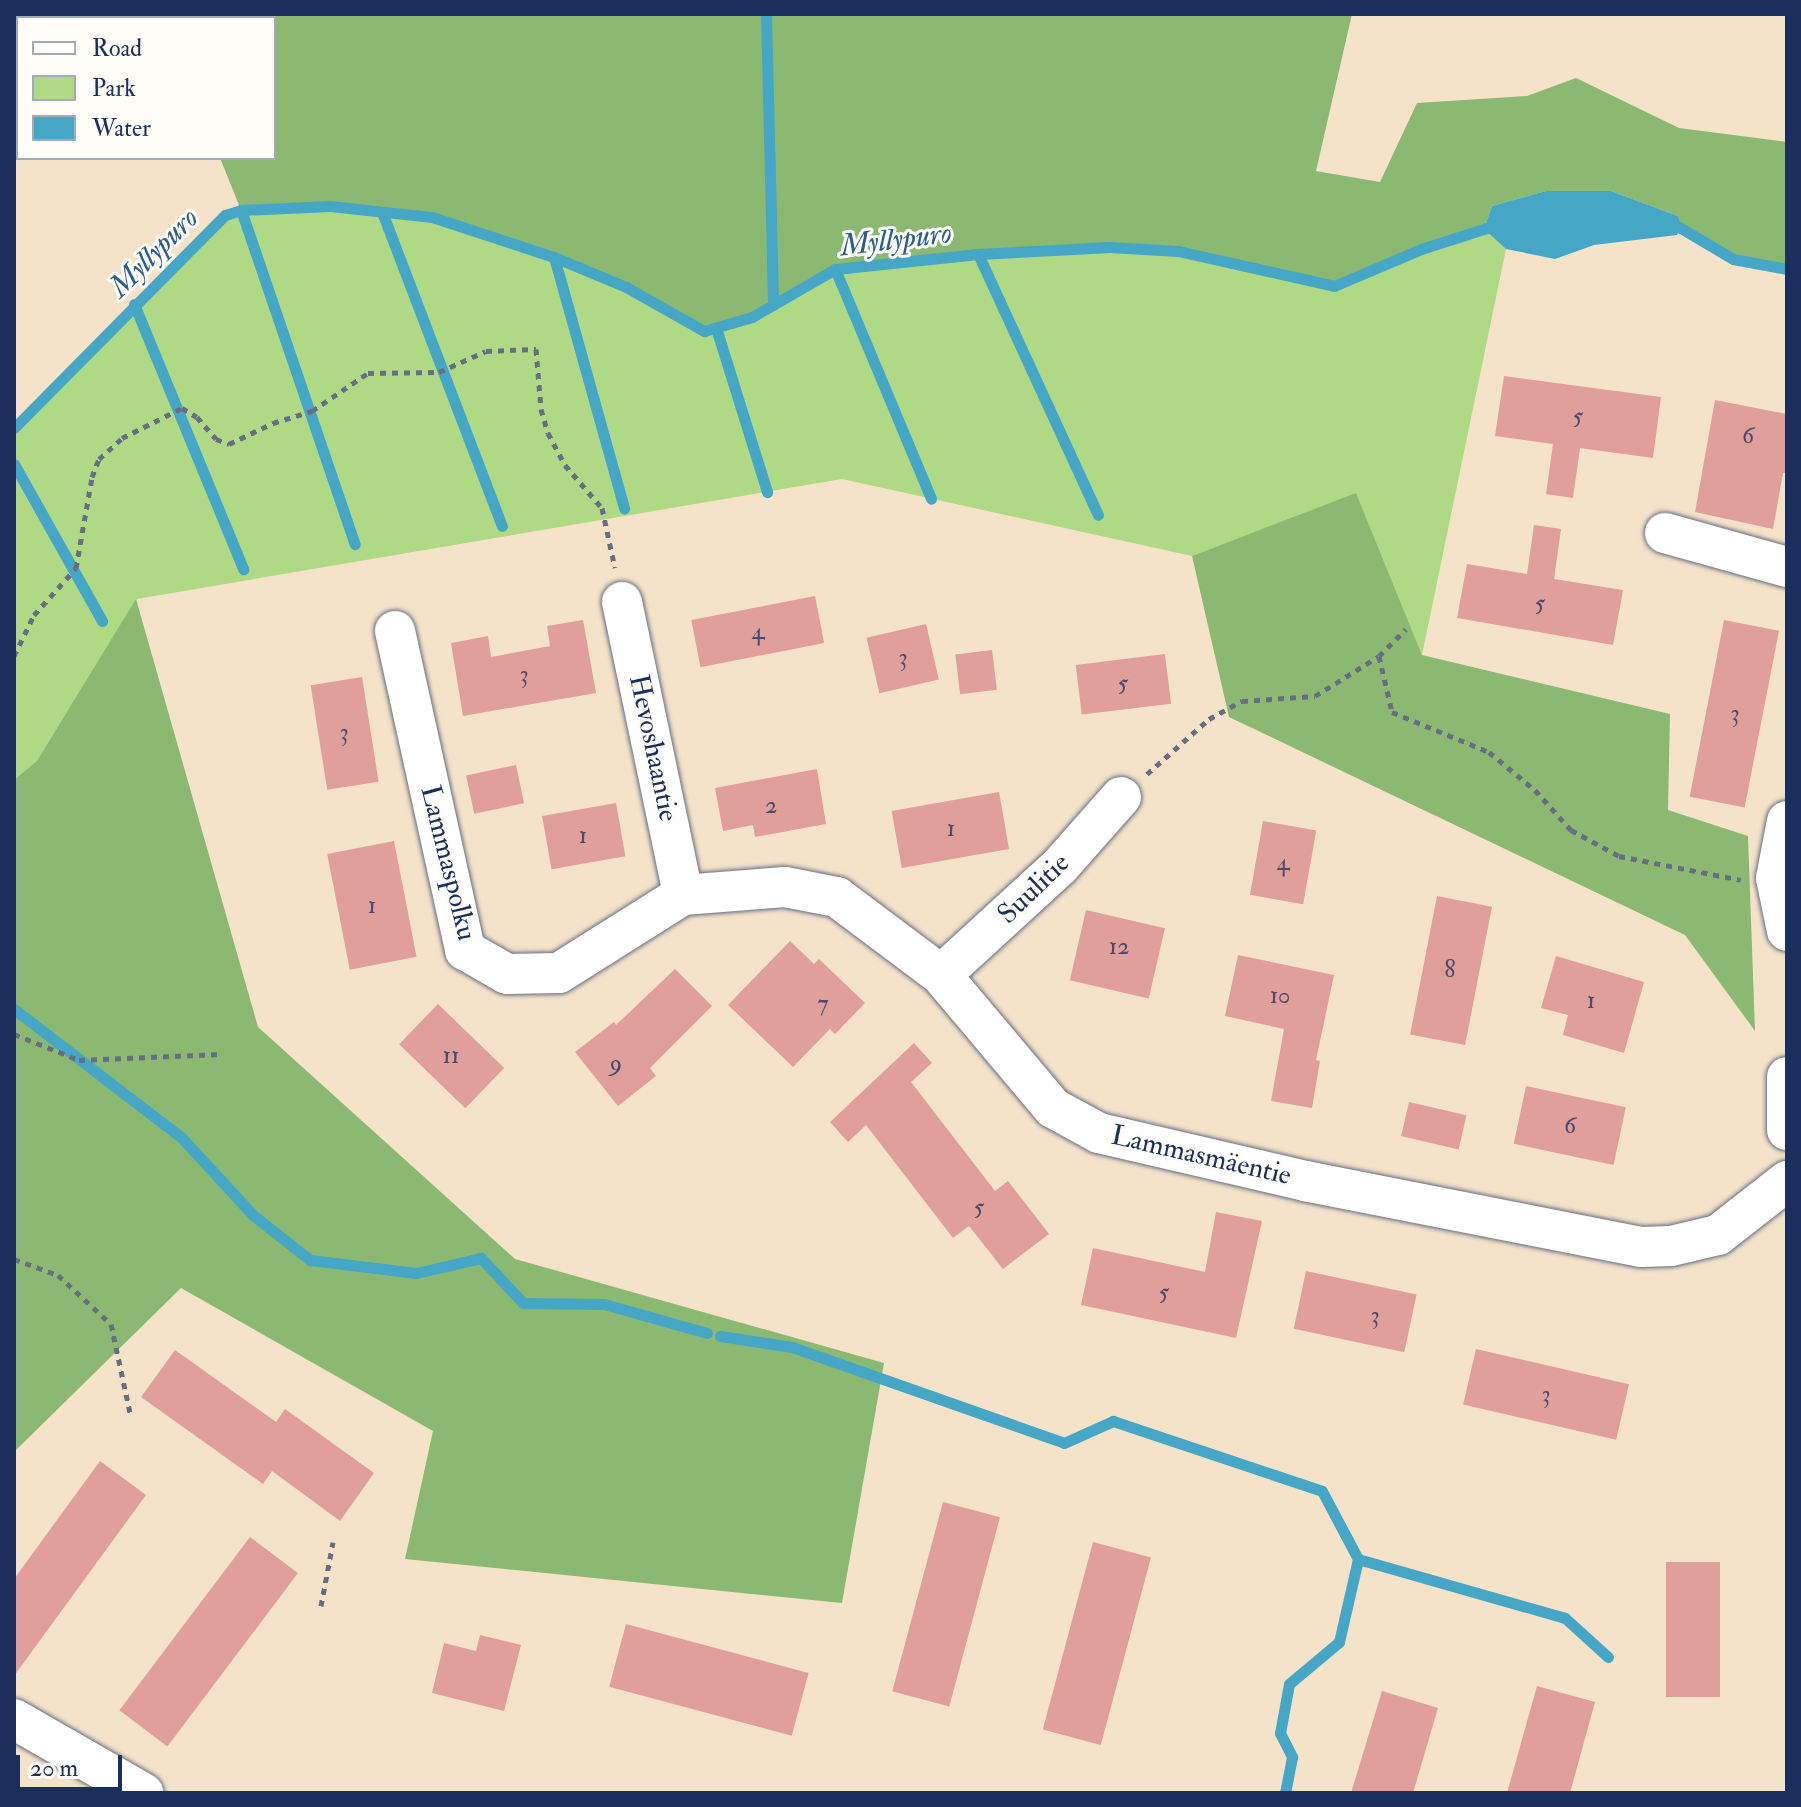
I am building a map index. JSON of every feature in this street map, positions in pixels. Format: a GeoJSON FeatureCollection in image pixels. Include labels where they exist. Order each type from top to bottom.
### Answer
{"type":"FeatureCollection","features":[{"type":"Feature","properties":{"kind":"street"},"geometry":{"type":"LineString","coordinates":[[1665,533],[1787,567]]}},
{"type":"Feature","properties":{"kind":"street","name":"Hevoshaantie"},"geometry":{"type":"LineString","coordinates":[[622,602],[683,895]]}},
{"type":"Feature","properties":{"kind":"street","name":"Lammaspolku"},"geometry":{"type":"LineString","coordinates":[[395,631],[465,950],[507,974],[559,973],[683,895]]}},
{"type":"Feature","properties":{"kind":"street","name":"Suulitie"},"geometry":{"type":"LineString","coordinates":[[941,975],[1060,866],[1121,797]]}},
{"type":"Feature","properties":{"kind":"street"},"geometry":{"type":"LineString","coordinates":[[1783,913],[1776,878],[1787,821]]}},
{"type":"Feature","properties":{"kind":"street","name":"Lammasmäentie"},"geometry":{"type":"LineString","coordinates":[[683,895],[785,887],[837,897],[941,975],[1053,1108],[1099,1133],[1305,1181],[1642,1247],[1718,1235],[1787,1181]]}},
{"type":"Feature","properties":{"kind":"street"},"geometry":{"type":"LineString","coordinates":[[1787,1077],[1787,1130]]}},
{"type":"Feature","properties":{"kind":"street"},"geometry":{"type":"LineString","coordinates":[[14,1719],[143,1793]]}},
{"type":"Feature","properties":{"kind":"path"},"geometry":{"type":"LineString","coordinates":[[14,656],[34,615],[73,570],[92,477],[99,459],[122,438],[182,408],[189,409],[216,439],[229,444],[273,423],[309,412],[368,373],[439,372],[486,351],[536,349],[541,409],[548,433],[565,465],[602,508],[622,602]]}},
{"type":"Feature","properties":{"kind":"path"},"geometry":{"type":"LineString","coordinates":[[1121,797],[1209,719],[1242,701],[1315,696],[1379,656],[1406,629]]}},
{"type":"Feature","properties":{"kind":"path"},"geometry":{"type":"LineString","coordinates":[[1379,656],[1392,712],[1489,752],[1535,790],[1571,830],[1619,856],[1724,874],[1783,913]]}},
{"type":"Feature","properties":{"kind":"path"},"geometry":{"type":"LineString","coordinates":[[14,1034],[79,1060],[221,1054]]}},
{"type":"Feature","properties":{"kind":"path"},"geometry":{"type":"LineString","coordinates":[[14,1259],[58,1275],[111,1324],[131,1417]]}},
{"type":"Feature","properties":{"kind":"path"},"geometry":{"type":"LineString","coordinates":[[321,1606],[333,1542]]}},
{"type":"Feature","properties":{"kind":"green space"},"geometry":{"type":"Polygon","coordinates":[[[1352,14],[1316,171],[1380,182],[1417,103],[1527,96],[1576,78],[1679,128],[1787,142],[1787,269],[1733,259],[1682,226],[1678,216],[1611,191],[1546,191],[1492,206],[1484,229],[1421,249],[1334,286],[1178,251],[1110,247],[978,254],[835,269],[752,317],[704,331],[626,287],[554,257],[432,217],[330,206],[241,210],[221,160],[276,160],[276,16],[159,16],[1352,14]]]}},
{"type":"Feature","properties":{"kind":"green space"},"geometry":{"type":"Polygon","coordinates":[[[330,206],[432,217],[536,249],[626,287],[752,317],[835,269],[978,254],[1110,247],[1178,251],[1334,286],[1421,249],[1484,229],[1506,249],[1422,655],[1356,494],[1192,556],[842,479],[137,599],[37,762],[14,780],[14,428],[225,215],[241,210],[330,206]]]}},
{"type":"Feature","properties":{"kind":"green space"},"geometry":{"type":"Polygon","coordinates":[[[1356,493],[1422,655],[1670,714],[1668,810],[1748,836],[1755,1031],[1685,935],[1229,717],[1192,556],[1356,493]]]}},
{"type":"Feature","properties":{"kind":"green space"},"geometry":{"type":"Polygon","coordinates":[[[136,599],[258,1027],[515,1259],[884,1363],[842,1603],[405,1559],[433,1431],[181,1288],[14,1452],[14,780],[37,761],[136,599]]]}},
{"type":"Feature","properties":{"kind":"water"},"geometry":{"type":"Polygon","coordinates":[[[1546,191],[1611,191],[1678,216],[1682,226],[1677,235],[1594,245],[1555,259],[1506,249],[1484,229],[1492,206],[1546,191]]]}},
{"type":"Feature","properties":{"kind":"building"},"geometry":{"type":"Polygon","coordinates":[[[1504,376],[1661,397],[1653,458],[1580,448],[1573,498],[1546,494],[1553,444],[1495,436],[1504,376]]]}},
{"type":"Feature","properties":{"kind":"building"},"geometry":{"type":"Polygon","coordinates":[[[1715,400],[1787,414],[1787,473],[1783,473],[1773,529],[1695,512],[1715,400]]]}},
{"type":"Feature","properties":{"kind":"building"},"geometry":{"type":"Polygon","coordinates":[[[1534,525],[1561,529],[1554,579],[1623,590],[1613,645],[1457,618],[1467,564],[1527,574],[1534,525]]]}},
{"type":"Feature","properties":{"kind":"building"},"geometry":{"type":"Polygon","coordinates":[[[815,596],[824,643],[700,667],[691,620],[815,596]]]}},
{"type":"Feature","properties":{"kind":"building"},"geometry":{"type":"Polygon","coordinates":[[[583,620],[596,693],[463,716],[451,643],[488,636],[491,657],[550,646],[547,626],[583,620]]]}},
{"type":"Feature","properties":{"kind":"building"},"geometry":{"type":"Polygon","coordinates":[[[1724,620],[1779,631],[1745,807],[1690,797],[1724,620]]]}},
{"type":"Feature","properties":{"kind":"building"},"geometry":{"type":"Polygon","coordinates":[[[926,624],[939,680],[879,693],[867,638],[926,624]]]}},
{"type":"Feature","properties":{"kind":"building"},"geometry":{"type":"Polygon","coordinates":[[[992,650],[997,690],[960,694],[955,655],[992,650]]]}},
{"type":"Feature","properties":{"kind":"building"},"geometry":{"type":"Polygon","coordinates":[[[1165,654],[1171,704],[1082,715],[1076,665],[1165,654]]]}},
{"type":"Feature","properties":{"kind":"building"},"geometry":{"type":"Polygon","coordinates":[[[362,677],[379,782],[327,790],[311,685],[362,677]]]}},
{"type":"Feature","properties":{"kind":"building"},"geometry":{"type":"Polygon","coordinates":[[[516,765],[524,803],[474,814],[466,776],[516,765]]]}},
{"type":"Feature","properties":{"kind":"building"},"geometry":{"type":"Polygon","coordinates":[[[817,769],[826,824],[755,837],[753,825],[723,831],[715,788],[817,769]]]}},
{"type":"Feature","properties":{"kind":"building"},"geometry":{"type":"Polygon","coordinates":[[[999,792],[1009,849],[902,868],[892,811],[999,792]]]}},
{"type":"Feature","properties":{"kind":"building"},"geometry":{"type":"Polygon","coordinates":[[[616,803],[625,856],[552,869],[542,816],[616,803]]]}},
{"type":"Feature","properties":{"kind":"building"},"geometry":{"type":"Polygon","coordinates":[[[1263,821],[1316,830],[1303,904],[1250,895],[1263,821]]]}},
{"type":"Feature","properties":{"kind":"building"},"geometry":{"type":"Polygon","coordinates":[[[394,841],[417,957],[350,970],[327,854],[394,841]]]}},
{"type":"Feature","properties":{"kind":"building"},"geometry":{"type":"Polygon","coordinates":[[[1437,896],[1492,907],[1465,1045],[1410,1034],[1437,896]]]}},
{"type":"Feature","properties":{"kind":"building"},"geometry":{"type":"Polygon","coordinates":[[[1086,910],[1165,928],[1149,998],[1070,980],[1086,910]]]}},
{"type":"Feature","properties":{"kind":"building"},"geometry":{"type":"Polygon","coordinates":[[[790,941],[814,964],[819,959],[865,1003],[835,1034],[830,1029],[793,1067],[728,1005],[790,941]]]}},
{"type":"Feature","properties":{"kind":"building"},"geometry":{"type":"Polygon","coordinates":[[[1238,955],[1334,975],[1316,1060],[1320,1061],[1312,1108],[1271,1101],[1284,1029],[1225,1016],[1238,955]]]}},
{"type":"Feature","properties":{"kind":"building"},"geometry":{"type":"Polygon","coordinates":[[[1556,956],[1644,982],[1624,1053],[1563,1035],[1568,1015],[1541,1008],[1556,956]]]}},
{"type":"Feature","properties":{"kind":"building"},"geometry":{"type":"Polygon","coordinates":[[[675,969],[712,1006],[650,1068],[656,1076],[618,1106],[575,1052],[614,1022],[616,1025],[675,969]]]}},
{"type":"Feature","properties":{"kind":"building"},"geometry":{"type":"Polygon","coordinates":[[[438,1004],[504,1068],[465,1108],[399,1044],[438,1004]]]}},
{"type":"Feature","properties":{"kind":"building"},"geometry":{"type":"Polygon","coordinates":[[[914,1043],[932,1063],[911,1082],[995,1191],[1008,1181],[1049,1234],[1003,1269],[969,1226],[953,1238],[866,1125],[848,1142],[830,1122],[914,1043]]]}},
{"type":"Feature","properties":{"kind":"building"},"geometry":{"type":"Polygon","coordinates":[[[1526,1086],[1626,1107],[1614,1165],[1514,1144],[1526,1086]]]}},
{"type":"Feature","properties":{"kind":"building"},"geometry":{"type":"Polygon","coordinates":[[[1409,1102],[1466,1115],[1459,1149],[1401,1136],[1409,1102]]]}},
{"type":"Feature","properties":{"kind":"building"},"geometry":{"type":"Polygon","coordinates":[[[1216,1212],[1262,1221],[1236,1338],[1081,1305],[1093,1248],[1205,1272],[1216,1212]]]}},
{"type":"Feature","properties":{"kind":"building"},"geometry":{"type":"Polygon","coordinates":[[[1306,1271],[1417,1294],[1404,1352],[1294,1329],[1306,1271]]]}},
{"type":"Feature","properties":{"kind":"building"},"geometry":{"type":"Polygon","coordinates":[[[1476,1349],[1629,1384],[1616,1440],[1463,1405],[1476,1349]]]}},
{"type":"Feature","properties":{"kind":"building"},"geometry":{"type":"Polygon","coordinates":[[[175,1350],[276,1422],[285,1409],[374,1473],[340,1521],[272,1471],[263,1484],[141,1397],[175,1350]]]}},
{"type":"Feature","properties":{"kind":"building"},"geometry":{"type":"Polygon","coordinates":[[[100,1461],[146,1495],[14,1676],[14,1579],[100,1461]]]}},
{"type":"Feature","properties":{"kind":"building"},"geometry":{"type":"Polygon","coordinates":[[[943,1502],[1000,1517],[949,1707],[892,1691],[943,1502]]]}},
{"type":"Feature","properties":{"kind":"building"},"geometry":{"type":"Polygon","coordinates":[[[250,1537],[298,1573],[167,1746],[119,1710],[250,1537]]]}},
{"type":"Feature","properties":{"kind":"building"},"geometry":{"type":"Polygon","coordinates":[[[1093,1542],[1151,1558],[1101,1745],[1043,1729],[1093,1542]]]}},
{"type":"Feature","properties":{"kind":"building"},"geometry":{"type":"Polygon","coordinates":[[[1666,1562],[1720,1562],[1720,1697],[1666,1697],[1666,1562]]]}},
{"type":"Feature","properties":{"kind":"building"},"geometry":{"type":"Polygon","coordinates":[[[626,1624],[809,1673],[792,1736],[609,1687],[626,1624]]]}},
{"type":"Feature","properties":{"kind":"building"},"geometry":{"type":"Polygon","coordinates":[[[480,1635],[521,1645],[504,1711],[432,1693],[444,1643],[476,1651],[480,1635]]]}},
{"type":"Feature","properties":{"kind":"building"},"geometry":{"type":"Polygon","coordinates":[[[1537,1686],[1595,1702],[1570,1793],[1507,1793],[1537,1686]]]}},
{"type":"Feature","properties":{"kind":"building"},"geometry":{"type":"Polygon","coordinates":[[[1382,1691],[1438,1708],[1413,1793],[1351,1793],[1382,1691]]]}},
{"type":"Feature","properties":{"kind":"waterway"},"geometry":{"type":"LineString","coordinates":[[766,14],[773,305]]}},
{"type":"Feature","properties":{"kind":"waterway","name":"Myllypuro"},"geometry":{"type":"LineString","coordinates":[[14,428],[225,215],[241,210],[330,206],[432,217],[554,257],[626,287],[704,331],[752,317],[835,269],[978,254],[1110,247],[1178,251],[1334,286],[1421,249],[1496,225]]}},
{"type":"Feature","properties":{"kind":"waterway"},"geometry":{"type":"LineString","coordinates":[[241,210],[355,544]]}},
{"type":"Feature","properties":{"kind":"waterway"},"geometry":{"type":"LineString","coordinates":[[382,212],[502,526]]}},
{"type":"Feature","properties":{"kind":"waterway","name":"Myllypuro"},"geometry":{"type":"LineString","coordinates":[[1669,221],[1733,259],[1787,269]]}},
{"type":"Feature","properties":{"kind":"waterway"},"geometry":{"type":"LineString","coordinates":[[978,254],[1098,515]]}},
{"type":"Feature","properties":{"kind":"waterway"},"geometry":{"type":"LineString","coordinates":[[554,257],[624,508]]}},
{"type":"Feature","properties":{"kind":"waterway"},"geometry":{"type":"LineString","coordinates":[[835,269],[931,499]]}},
{"type":"Feature","properties":{"kind":"waterway"},"geometry":{"type":"LineString","coordinates":[[134,304],[243,569]]}},
{"type":"Feature","properties":{"kind":"waterway"},"geometry":{"type":"LineString","coordinates":[[716,328],[767,492]]}},
{"type":"Feature","properties":{"kind":"waterway"},"geometry":{"type":"LineString","coordinates":[[14,464],[102,621]]}},
{"type":"Feature","properties":{"kind":"waterway"},"geometry":{"type":"LineString","coordinates":[[14,1009],[181,1137],[253,1215],[310,1260],[416,1273],[481,1258],[523,1303],[604,1304],[707,1333]]}},
{"type":"Feature","properties":{"kind":"waterway"},"geometry":{"type":"LineString","coordinates":[[720,1336],[792,1347],[1064,1443],[1113,1421],[1322,1491],[1358,1559],[1339,1642],[1289,1684],[1280,1733],[1292,1757],[1285,1793]]}},
{"type":"Feature","properties":{"kind":"waterway"},"geometry":{"type":"LineString","coordinates":[[1358,1559],[1565,1618],[1608,1657]]}}]}
